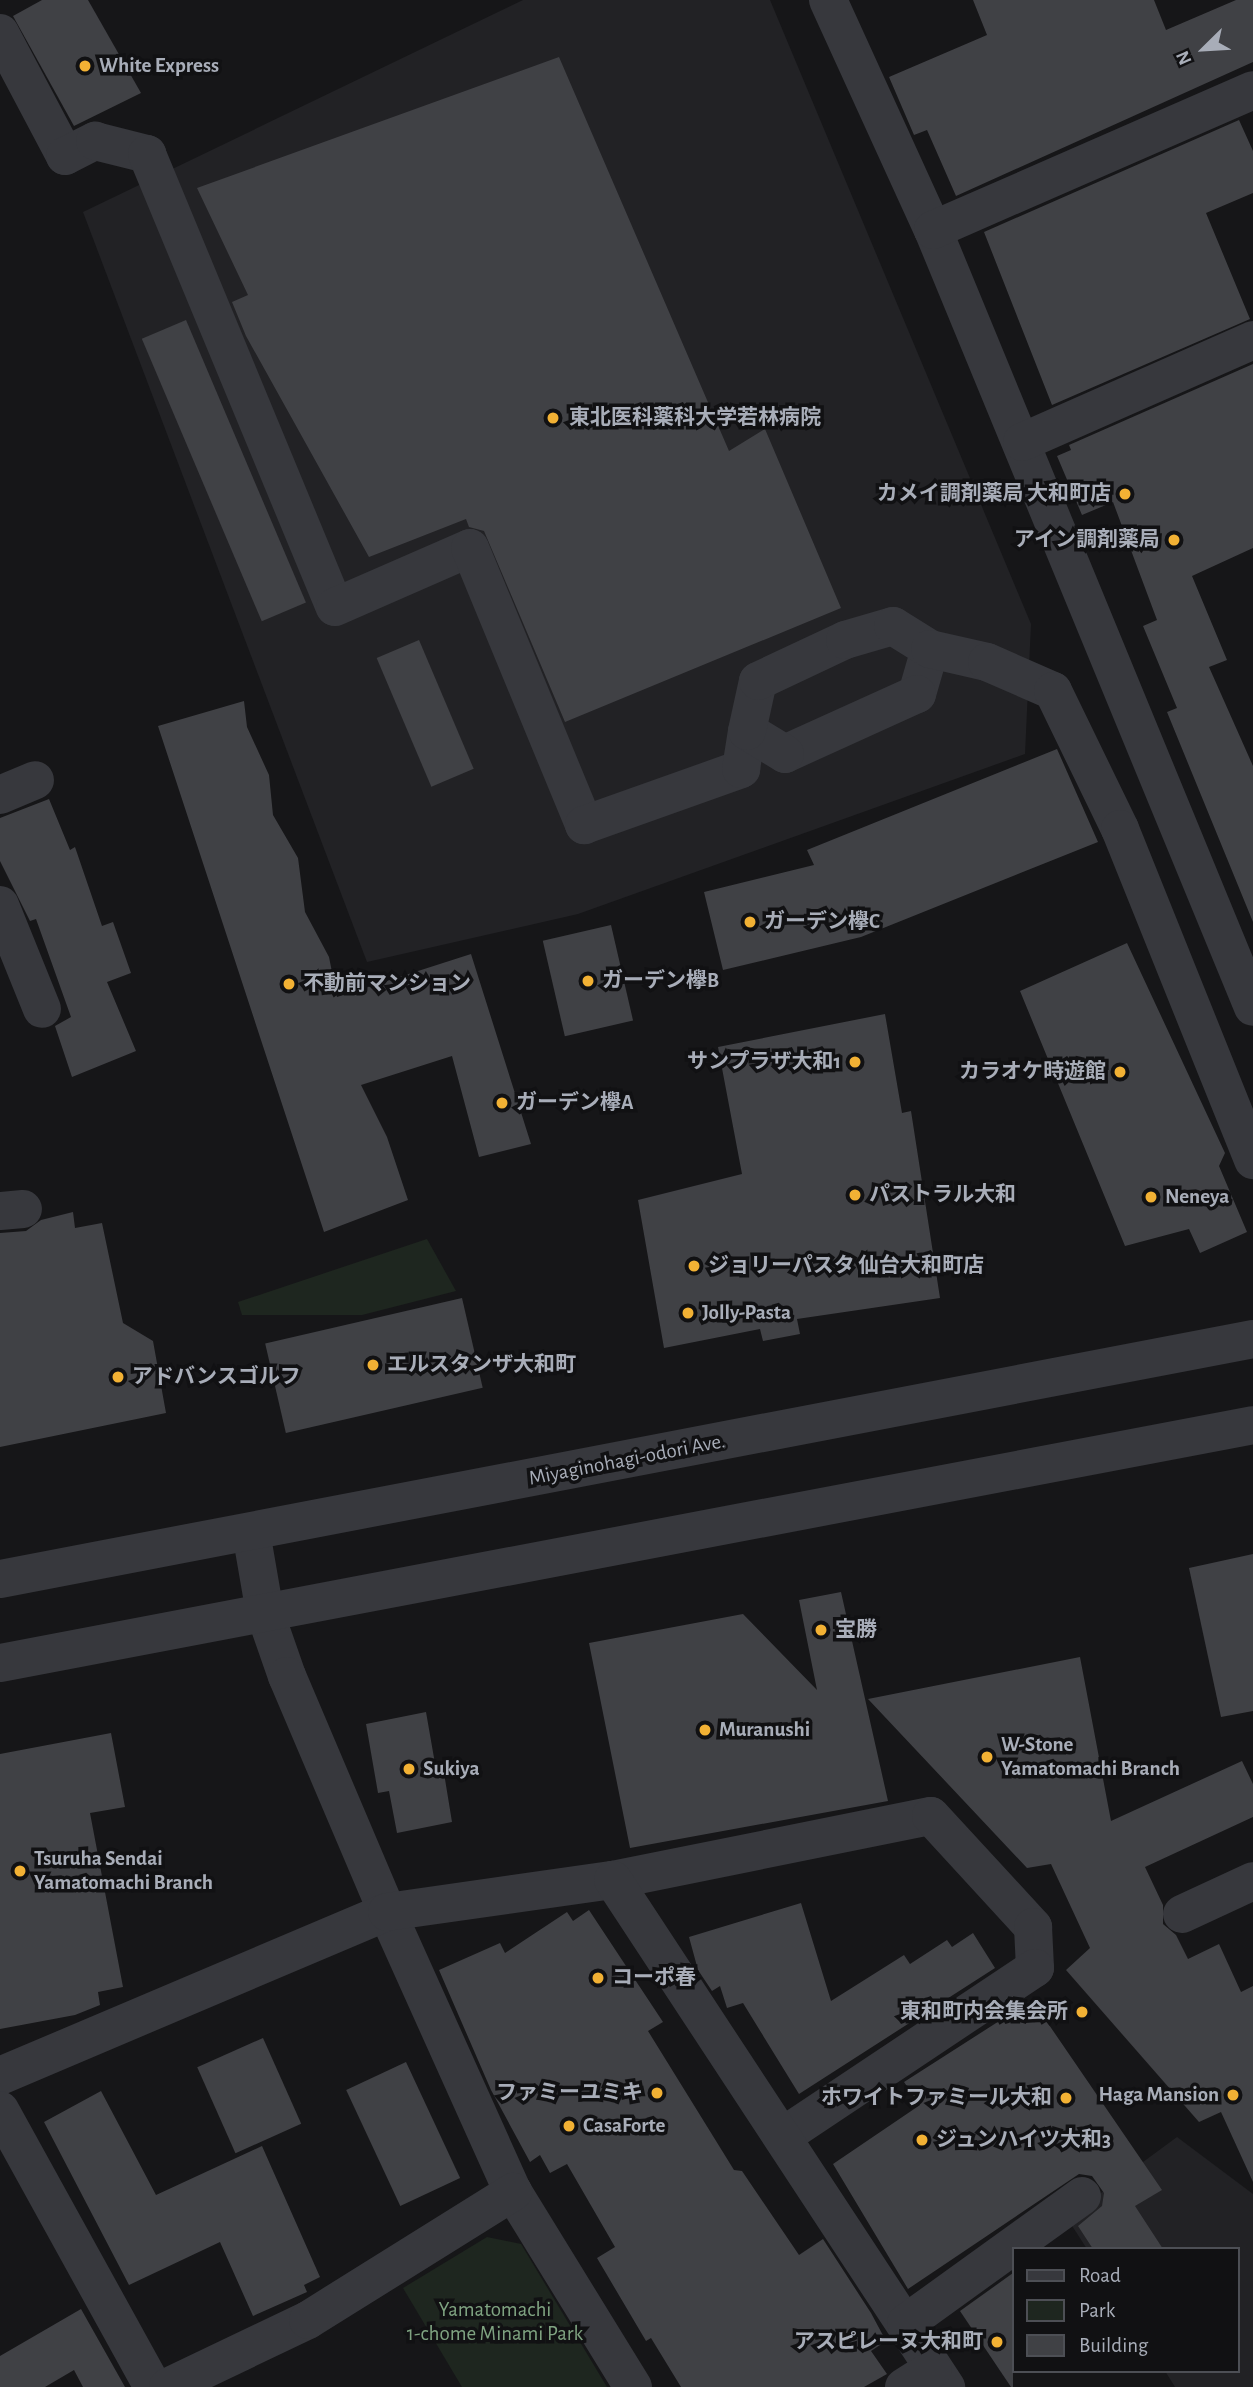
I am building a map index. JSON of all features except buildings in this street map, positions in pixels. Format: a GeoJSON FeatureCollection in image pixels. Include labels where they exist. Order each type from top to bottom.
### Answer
{"type":"FeatureCollection","features":[{"type":"Feature","properties":{"kind":"street"},"geometry":{"type":"LineString","coordinates":[[828,0],[933,230],[1253,1007]]}},
{"type":"Feature","properties":{"kind":"street"},"geometry":{"type":"LineString","coordinates":[[0,33],[65,156],[94,141],[147,154],[335,607],[470,548],[583,825],[741,769],[758,681],[845,640],[893,626],[930,649],[987,662],[1053,691],[1120,829],[1253,1160]]}},
{"type":"Feature","properties":{"kind":"street"},"geometry":{"type":"LineString","coordinates":[[933,230],[1253,90]]}},
{"type":"Feature","properties":{"kind":"street"},"geometry":{"type":"LineString","coordinates":[[1022,442],[1253,340]]}},
{"type":"Feature","properties":{"kind":"street"},"geometry":{"type":"LineString","coordinates":[[747,731],[785,754],[917,694],[930,649]]}},
{"type":"Feature","properties":{"kind":"street"},"geometry":{"type":"LineString","coordinates":[[0,795],[35,780]]}},
{"type":"Feature","properties":{"kind":"street"},"geometry":{"type":"LineString","coordinates":[[0,905],[42,1009]]}},
{"type":"Feature","properties":{"kind":"street","name":"Miyaginohagi-odori Ave."},"geometry":{"type":"LineString","coordinates":[[0,1579],[1253,1339]]}},
{"type":"Feature","properties":{"kind":"street"},"geometry":{"type":"LineString","coordinates":[[0,1663],[1253,1425]]}},
{"type":"Feature","properties":{"kind":"street"},"geometry":{"type":"LineString","coordinates":[[251,1532],[265,1613],[387,1912],[513,2192],[633,2387]]}},
{"type":"Feature","properties":{"kind":"street"},"geometry":{"type":"LineString","coordinates":[[0,2076],[387,1912],[613,1880],[931,1816],[1032,1927],[1035,1968],[783,2136]]}},
{"type":"Feature","properties":{"kind":"street"},"geometry":{"type":"LineString","coordinates":[[613,1880],[906,2323],[928,2381]]}},
{"type":"Feature","properties":{"kind":"street"},"geometry":{"type":"LineString","coordinates":[[1182,1914],[1253,1881]]}},
{"type":"Feature","properties":{"kind":"street"},"geometry":{"type":"LineString","coordinates":[[0,2110],[153,2387]]}},
{"type":"Feature","properties":{"kind":"street"},"geometry":{"type":"LineString","coordinates":[[168,2387],[308,2320],[513,2192]]}},
{"type":"Feature","properties":{"kind":"street"},"geometry":{"type":"LineString","coordinates":[[906,2323],[1082,2196]]}},
{"type":"Feature","properties":{"kind":"shaded area","name":"東北医科薬科大学若林病院"},"geometry":{"type":"Polygon","coordinates":[[[523,0],[770,0],[1031,624],[1025,754],[578,914],[367,962],[83,212],[523,0]]]}},
{"type":"Feature","properties":{"kind":"shaded area"},"geometry":{"type":"Polygon","coordinates":[[[1177,2137],[1253,2194],[1253,2387],[1175,2387],[1166,2373],[1239,2373],[1239,2247],[1086,2247],[1067,2218],[1177,2137]]]}},
{"type":"Feature","properties":{"kind":"green space"},"geometry":{"type":"Polygon","coordinates":[[[427,1239],[456,1291],[362,1315],[242,1315],[238,1302],[427,1239]]]}},
{"type":"Feature","properties":{"kind":"green space","name":"Yamatomachi 1-chome Minami Park"},"geometry":{"type":"Polygon","coordinates":[[[487,2237],[521,2244],[607,2387],[462,2387],[403,2288],[487,2237]]]}},
{"type":"Feature","properties":{"kind":"place","name":"White Express"},"geometry":{"type":"Point","coordinates":[85,66]}},
{"type":"Feature","properties":{"kind":"place","name":"東北医科薬科大学若林病院"},"geometry":{"type":"Point","coordinates":[553,418]}},
{"type":"Feature","properties":{"kind":"place","name":"カメイ調剤薬局 大和町店"},"geometry":{"type":"Point","coordinates":[1125,494]}},
{"type":"Feature","properties":{"kind":"place","name":"アイン調剤薬局"},"geometry":{"type":"Point","coordinates":[1174,540]}},
{"type":"Feature","properties":{"kind":"place","name":"ガーデン欅C"},"geometry":{"type":"Point","coordinates":[750,922]}},
{"type":"Feature","properties":{"kind":"place","name":"ガーデン欅B"},"geometry":{"type":"Point","coordinates":[588,981]}},
{"type":"Feature","properties":{"kind":"place","name":"不動前マンション"},"geometry":{"type":"Point","coordinates":[289,984]}},
{"type":"Feature","properties":{"kind":"place","name":"サンプラザ大和1"},"geometry":{"type":"Point","coordinates":[855,1062]}},
{"type":"Feature","properties":{"kind":"place","name":"カラオケ時遊館"},"geometry":{"type":"Point","coordinates":[1120,1072]}},
{"type":"Feature","properties":{"kind":"place","name":"ガーデン欅A"},"geometry":{"type":"Point","coordinates":[502,1103]}},
{"type":"Feature","properties":{"kind":"place","name":"パストラル大和"},"geometry":{"type":"Point","coordinates":[855,1195]}},
{"type":"Feature","properties":{"kind":"place","name":"Neneya"},"geometry":{"type":"Point","coordinates":[1151,1197]}},
{"type":"Feature","properties":{"kind":"place","name":"ジョリーパスタ 仙台大和町店"},"geometry":{"type":"Point","coordinates":[694,1266]}},
{"type":"Feature","properties":{"kind":"place","name":"Jolly-Pasta"},"geometry":{"type":"Point","coordinates":[688,1313]}},
{"type":"Feature","properties":{"kind":"place","name":"エルスタンザ大和町"},"geometry":{"type":"Point","coordinates":[373,1365]}},
{"type":"Feature","properties":{"kind":"place","name":"アドバンスゴルフ"},"geometry":{"type":"Point","coordinates":[118,1377]}},
{"type":"Feature","properties":{"kind":"place","name":"宝勝"},"geometry":{"type":"Point","coordinates":[821,1630]}},
{"type":"Feature","properties":{"kind":"place","name":"Muranushi"},"geometry":{"type":"Point","coordinates":[705,1730]}},
{"type":"Feature","properties":{"kind":"place","name":"W-Stone Yamatomachi Branch"},"geometry":{"type":"Point","coordinates":[987,1757]}},
{"type":"Feature","properties":{"kind":"place","name":"Sukiya"},"geometry":{"type":"Point","coordinates":[409,1769]}},
{"type":"Feature","properties":{"kind":"place","name":"Tsuruha Sendai Yamatomachi Branch"},"geometry":{"type":"Point","coordinates":[20,1871]}},
{"type":"Feature","properties":{"kind":"place","name":"コーポ春"},"geometry":{"type":"Point","coordinates":[598,1978]}},
{"type":"Feature","properties":{"kind":"place","name":"東和町内会集会所"},"geometry":{"type":"Point","coordinates":[1082,2012]}},
{"type":"Feature","properties":{"kind":"place","name":"ファミーユミキ"},"geometry":{"type":"Point","coordinates":[657,2093]}},
{"type":"Feature","properties":{"kind":"place","name":"Haga Mansion"},"geometry":{"type":"Point","coordinates":[1233,2095]}},
{"type":"Feature","properties":{"kind":"place","name":"ホワイトファミール大和"},"geometry":{"type":"Point","coordinates":[1066,2098]}},
{"type":"Feature","properties":{"kind":"place","name":"CasaForte"},"geometry":{"type":"Point","coordinates":[569,2126]}},
{"type":"Feature","properties":{"kind":"place","name":"ジュンハイツ大和3"},"geometry":{"type":"Point","coordinates":[922,2140]}},
{"type":"Feature","properties":{"kind":"place","name":"アスピレーヌ大和町"},"geometry":{"type":"Point","coordinates":[997,2342]}}]}
